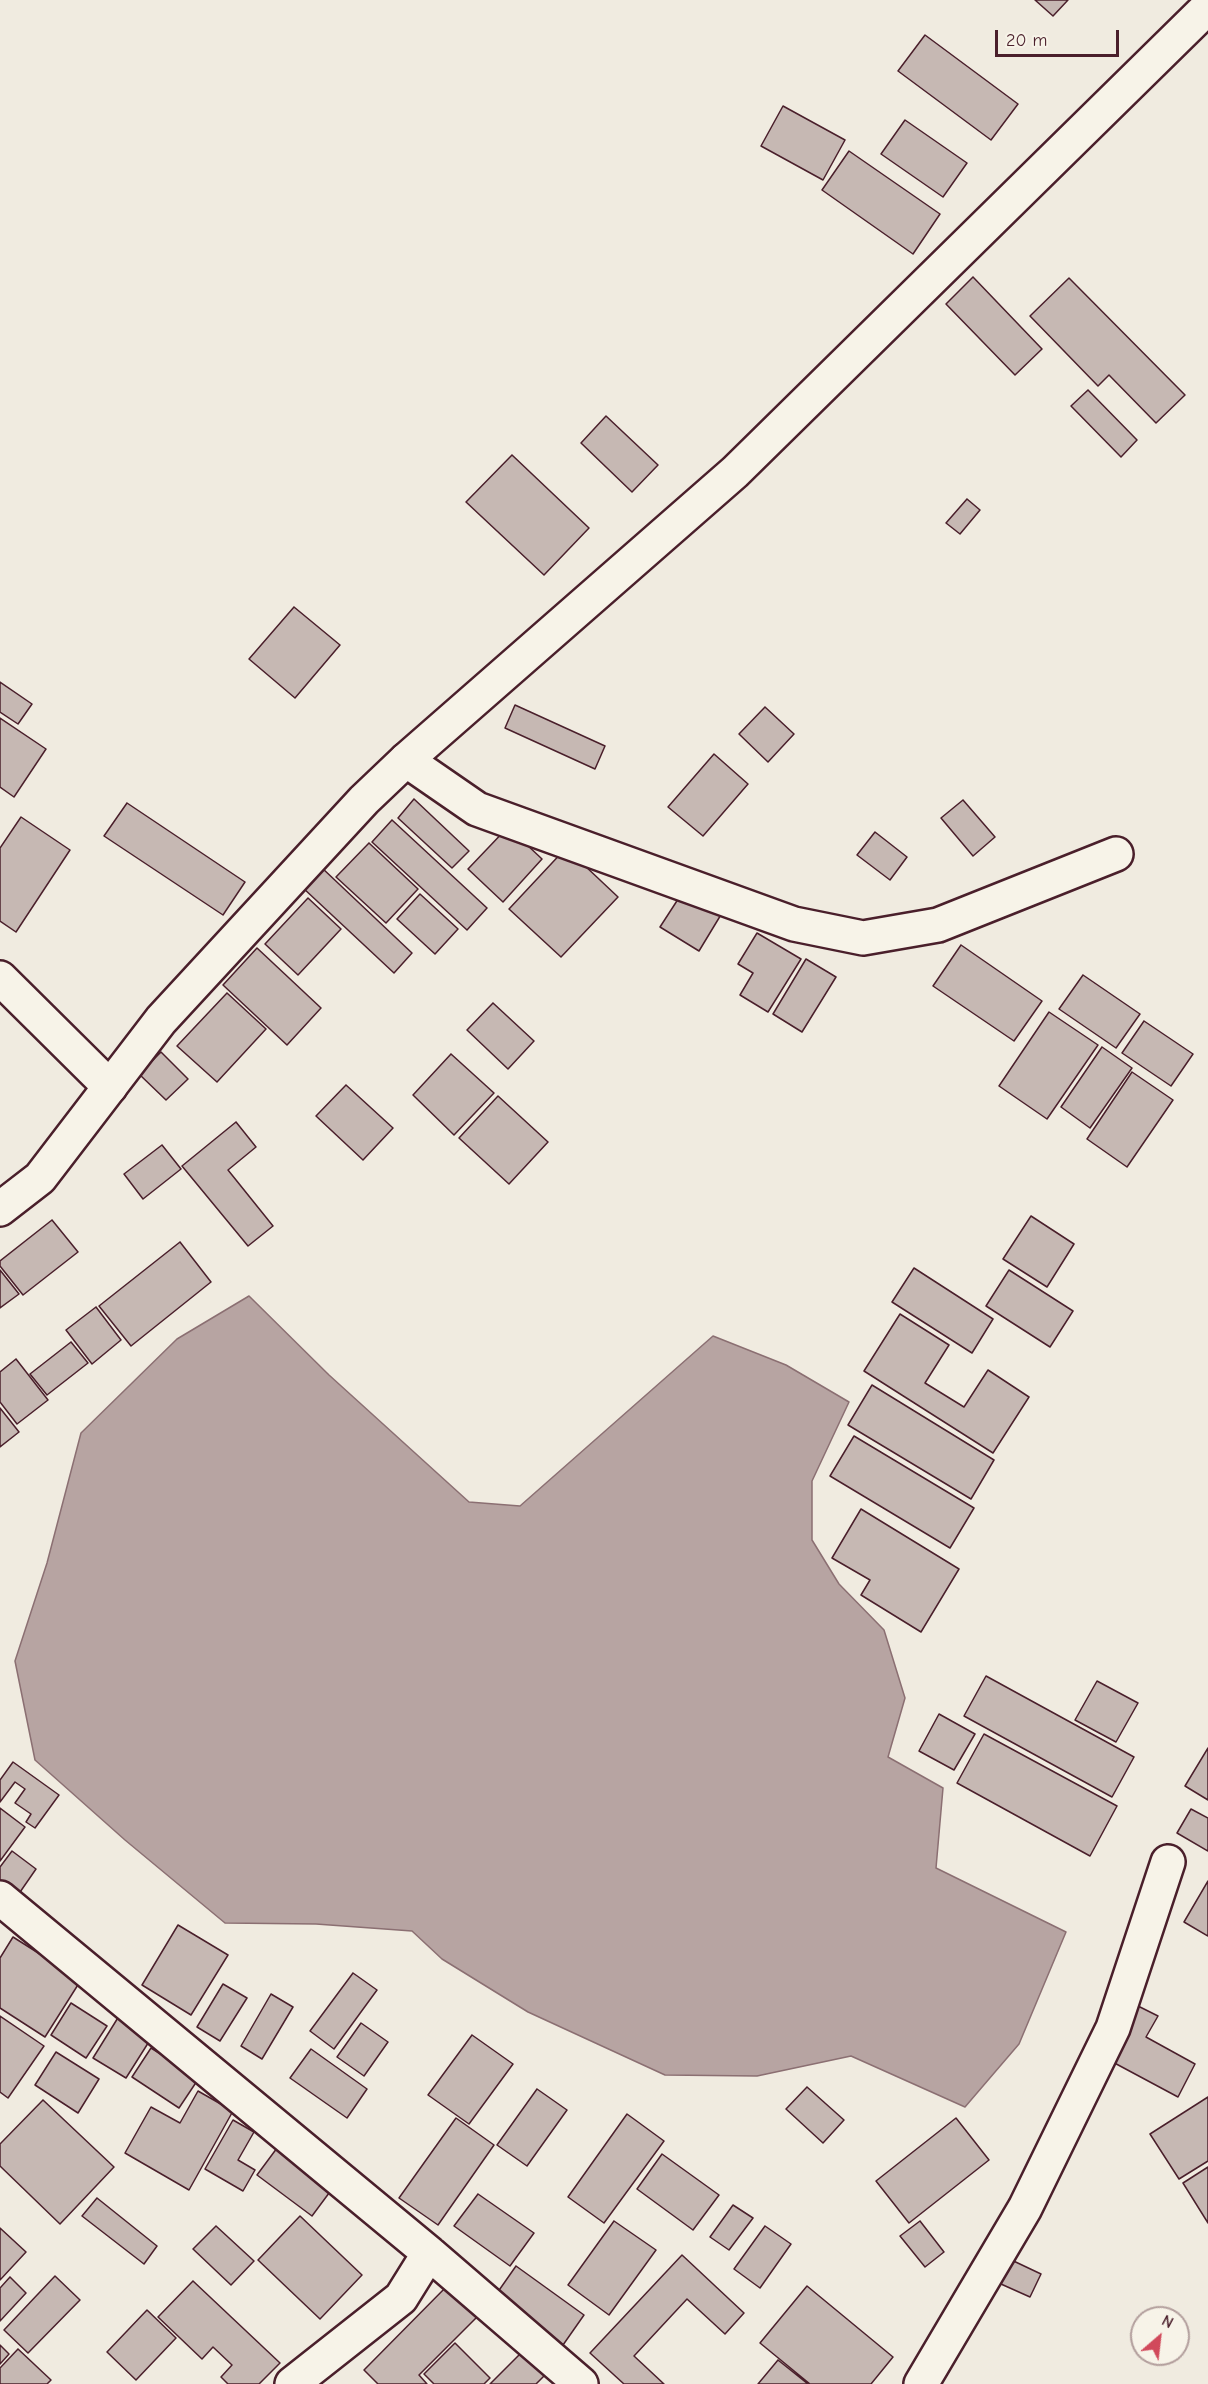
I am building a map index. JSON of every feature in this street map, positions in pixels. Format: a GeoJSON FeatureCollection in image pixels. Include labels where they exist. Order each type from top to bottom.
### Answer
{"type":"FeatureCollection","features":[{"type":"Feature","properties":{"kind":"street"},"geometry":{"type":"LineString","coordinates":[[0,1209],[40,1178],[161,1020],[364,800],[406,760],[735,472],[1208,7]]}},
{"type":"Feature","properties":{"kind":"street"},"geometry":{"type":"LineString","coordinates":[[406,760],[477,809],[794,924],[863,938],[938,925],[1116,854]]}},
{"type":"Feature","properties":{"kind":"street"},"geometry":{"type":"LineString","coordinates":[[0,978],[110,1087]]}},
{"type":"Feature","properties":{"kind":"street"},"geometry":{"type":"LineString","coordinates":[[921,2384],[1025,2208],[1113,2028],[1168,1862]]}},
{"type":"Feature","properties":{"kind":"street"},"geometry":{"type":"LineString","coordinates":[[0,1898],[429,2253],[581,2384]]}},
{"type":"Feature","properties":{"kind":"street"},"geometry":{"type":"LineString","coordinates":[[292,2384],[401,2298],[429,2253]]}},
{"type":"Feature","properties":{"kind":"shaded area"},"geometry":{"type":"Polygon","coordinates":[[[249,1296],[329,1375],[469,1502],[520,1506],[713,1336],[786,1365],[849,1402],[812,1481],[812,1540],[839,1584],[884,1630],[905,1698],[888,1757],[943,1788],[936,1868],[1066,1932],[1019,2044],[965,2107],[851,2056],[757,2076],[665,2075],[528,2012],[442,1959],[412,1931],[316,1924],[225,1923],[125,1840],[35,1760],[15,1661],[47,1563],[81,1433],[177,1339],[249,1296]]]}},
{"type":"Feature","properties":{"kind":"building"},"geometry":{"type":"Polygon","coordinates":[[[1035,0],[1068,0],[1053,16],[1035,0]]]}},
{"type":"Feature","properties":{"kind":"building"},"geometry":{"type":"Polygon","coordinates":[[[925,35],[1018,104],[991,140],[898,71],[925,35]]]}},
{"type":"Feature","properties":{"kind":"building"},"geometry":{"type":"Polygon","coordinates":[[[783,106],[845,140],[823,180],[761,146],[783,106]]]}},
{"type":"Feature","properties":{"kind":"building"},"geometry":{"type":"Polygon","coordinates":[[[905,120],[967,163],[943,197],[881,154],[905,120]]]}},
{"type":"Feature","properties":{"kind":"building"},"geometry":{"type":"Polygon","coordinates":[[[849,151],[940,214],[913,254],[822,190],[849,151]]]}},
{"type":"Feature","properties":{"kind":"building"},"geometry":{"type":"Polygon","coordinates":[[[973,277],[1042,349],[1015,375],[946,304],[973,277]]]}},
{"type":"Feature","properties":{"kind":"building"},"geometry":{"type":"Polygon","coordinates":[[[1069,278],[1185,395],[1156,423],[1109,375],[1098,386],[1030,316],[1069,278]]]}},
{"type":"Feature","properties":{"kind":"building"},"geometry":{"type":"Polygon","coordinates":[[[1088,390],[1137,440],[1121,457],[1071,406],[1088,390]]]}},
{"type":"Feature","properties":{"kind":"building"},"geometry":{"type":"Polygon","coordinates":[[[606,416],[658,465],[632,492],[581,443],[606,416]]]}},
{"type":"Feature","properties":{"kind":"building"},"geometry":{"type":"Polygon","coordinates":[[[512,455],[589,528],[544,575],[466,502],[512,455]]]}},
{"type":"Feature","properties":{"kind":"building"},"geometry":{"type":"Polygon","coordinates":[[[967,499],[980,510],[960,534],[946,523],[967,499]]]}},
{"type":"Feature","properties":{"kind":"building"},"geometry":{"type":"Polygon","coordinates":[[[294,607],[340,645],[295,698],[249,659],[294,607]]]}},
{"type":"Feature","properties":{"kind":"building"},"geometry":{"type":"Polygon","coordinates":[[[0,682],[32,704],[18,724],[0,712],[0,682]]]}},
{"type":"Feature","properties":{"kind":"building"},"geometry":{"type":"Polygon","coordinates":[[[515,705],[605,746],[595,769],[505,728],[515,705]]]}},
{"type":"Feature","properties":{"kind":"building"},"geometry":{"type":"Polygon","coordinates":[[[765,707],[794,734],[768,762],[739,734],[765,707]]]}},
{"type":"Feature","properties":{"kind":"building"},"geometry":{"type":"Polygon","coordinates":[[[0,718],[46,749],[14,797],[0,787],[0,718]]]}},
{"type":"Feature","properties":{"kind":"building"},"geometry":{"type":"Polygon","coordinates":[[[714,754],[748,784],[703,836],[668,807],[714,754]]]}},
{"type":"Feature","properties":{"kind":"building"},"geometry":{"type":"Polygon","coordinates":[[[414,799],[469,851],[452,868],[398,818],[414,799]]]}},
{"type":"Feature","properties":{"kind":"building"},"geometry":{"type":"Polygon","coordinates":[[[963,800],[995,837],[973,856],[941,818],[963,800]]]}},
{"type":"Feature","properties":{"kind":"building"},"geometry":{"type":"Polygon","coordinates":[[[127,803],[245,882],[223,915],[104,836],[127,803]]]}},
{"type":"Feature","properties":{"kind":"building"},"geometry":{"type":"Polygon","coordinates":[[[21,817],[70,850],[16,932],[0,921],[0,848],[21,817]]]}},
{"type":"Feature","properties":{"kind":"building"},"geometry":{"type":"Polygon","coordinates":[[[392,820],[487,908],[467,930],[372,842],[392,820]]]}},
{"type":"Feature","properties":{"kind":"building"},"geometry":{"type":"Polygon","coordinates":[[[508,827],[542,859],[503,902],[468,869],[508,827]]]}},
{"type":"Feature","properties":{"kind":"building"},"geometry":{"type":"Polygon","coordinates":[[[875,832],[907,857],[890,880],[857,855],[875,832]]]}},
{"type":"Feature","properties":{"kind":"building"},"geometry":{"type":"Polygon","coordinates":[[[369,843],[418,889],[386,923],[336,877],[369,843]]]}},
{"type":"Feature","properties":{"kind":"building"},"geometry":{"type":"Polygon","coordinates":[[[566,848],[618,897],[561,957],[509,909],[566,848]]]}},
{"type":"Feature","properties":{"kind":"building"},"geometry":{"type":"Polygon","coordinates":[[[321,867],[412,953],[394,973],[302,887],[321,867]]]}},
{"type":"Feature","properties":{"kind":"building"},"geometry":{"type":"Polygon","coordinates":[[[684,890],[722,913],[699,951],[660,927],[684,890]]]}},
{"type":"Feature","properties":{"kind":"building"},"geometry":{"type":"Polygon","coordinates":[[[420,894],[458,929],[435,954],[397,919],[420,894]]]}},
{"type":"Feature","properties":{"kind":"building"},"geometry":{"type":"Polygon","coordinates":[[[308,898],[341,929],[298,975],[265,944],[308,898]]]}},
{"type":"Feature","properties":{"kind":"building"},"geometry":{"type":"Polygon","coordinates":[[[757,933],[801,959],[768,1012],[740,995],[753,973],[738,964],[757,933]]]}},
{"type":"Feature","properties":{"kind":"building"},"geometry":{"type":"Polygon","coordinates":[[[961,945],[1042,1001],[1014,1041],[933,986],[961,945]]]}},
{"type":"Feature","properties":{"kind":"building"},"geometry":{"type":"Polygon","coordinates":[[[257,948],[321,1008],[287,1045],[223,985],[257,948]]]}},
{"type":"Feature","properties":{"kind":"building"},"geometry":{"type":"Polygon","coordinates":[[[806,959],[836,977],[802,1032],[773,1014],[806,959]]]}},
{"type":"Feature","properties":{"kind":"building"},"geometry":{"type":"Polygon","coordinates":[[[1083,975],[1140,1014],[1116,1048],[1059,1009],[1083,975]]]}},
{"type":"Feature","properties":{"kind":"building"},"geometry":{"type":"Polygon","coordinates":[[[227,993],[266,1029],[217,1082],[177,1046],[227,993]]]}},
{"type":"Feature","properties":{"kind":"building"},"geometry":{"type":"Polygon","coordinates":[[[493,1003],[534,1041],[508,1069],[467,1030],[493,1003]]]}},
{"type":"Feature","properties":{"kind":"building"},"geometry":{"type":"Polygon","coordinates":[[[1049,1012],[1098,1045],[1047,1119],[999,1086],[1049,1012]]]}},
{"type":"Feature","properties":{"kind":"building"},"geometry":{"type":"Polygon","coordinates":[[[1144,1021],[1193,1054],[1171,1086],[1122,1053],[1144,1021]]]}},
{"type":"Feature","properties":{"kind":"building"},"geometry":{"type":"Polygon","coordinates":[[[1102,1047],[1132,1068],[1090,1128],[1061,1107],[1102,1047]]]}},
{"type":"Feature","properties":{"kind":"building"},"geometry":{"type":"Polygon","coordinates":[[[161,1052],[188,1079],[166,1100],[139,1074],[161,1052]]]}},
{"type":"Feature","properties":{"kind":"building"},"geometry":{"type":"Polygon","coordinates":[[[451,1054],[494,1093],[454,1135],[413,1095],[451,1054]]]}},
{"type":"Feature","properties":{"kind":"building"},"geometry":{"type":"Polygon","coordinates":[[[1132,1072],[1173,1100],[1127,1167],[1087,1139],[1132,1072]]]}},
{"type":"Feature","properties":{"kind":"building"},"geometry":{"type":"Polygon","coordinates":[[[346,1085],[393,1128],[363,1160],[316,1116],[346,1085]]]}},
{"type":"Feature","properties":{"kind":"building"},"geometry":{"type":"Polygon","coordinates":[[[498,1096],[548,1142],[509,1184],[459,1138],[498,1096]]]}},
{"type":"Feature","properties":{"kind":"building"},"geometry":{"type":"Polygon","coordinates":[[[236,1122],[256,1147],[228,1170],[273,1226],[248,1246],[182,1166],[236,1122]]]}},
{"type":"Feature","properties":{"kind":"building"},"geometry":{"type":"Polygon","coordinates":[[[162,1145],[181,1169],[143,1199],[124,1174],[162,1145]]]}},
{"type":"Feature","properties":{"kind":"building"},"geometry":{"type":"Polygon","coordinates":[[[1031,1216],[1074,1244],[1047,1287],[1003,1259],[1031,1216]]]}},
{"type":"Feature","properties":{"kind":"building"},"geometry":{"type":"Polygon","coordinates":[[[52,1220],[78,1252],[23,1295],[0,1266],[0,1261],[52,1220]]]}},
{"type":"Feature","properties":{"kind":"building"},"geometry":{"type":"Polygon","coordinates":[[[180,1242],[211,1282],[131,1346],[99,1306],[180,1242]]]}},
{"type":"Feature","properties":{"kind":"building"},"geometry":{"type":"Polygon","coordinates":[[[914,1268],[993,1319],[972,1353],[892,1302],[914,1268]]]}},
{"type":"Feature","properties":{"kind":"building"},"geometry":{"type":"Polygon","coordinates":[[[0,1270],[19,1294],[0,1308],[0,1270]]]}},
{"type":"Feature","properties":{"kind":"building"},"geometry":{"type":"Polygon","coordinates":[[[1009,1270],[1073,1311],[1050,1347],[986,1306],[1009,1270]]]}},
{"type":"Feature","properties":{"kind":"building"},"geometry":{"type":"Polygon","coordinates":[[[96,1307],[121,1340],[92,1364],[66,1330],[96,1307]]]}},
{"type":"Feature","properties":{"kind":"building"},"geometry":{"type":"Polygon","coordinates":[[[900,1314],[949,1345],[925,1383],[964,1407],[988,1370],[1029,1397],[993,1453],[864,1371],[900,1314]]]}},
{"type":"Feature","properties":{"kind":"building"},"geometry":{"type":"Polygon","coordinates":[[[71,1342],[88,1363],[47,1395],[30,1374],[71,1342]]]}},
{"type":"Feature","properties":{"kind":"building"},"geometry":{"type":"Polygon","coordinates":[[[16,1359],[48,1400],[17,1424],[0,1402],[0,1372],[16,1359]]]}},
{"type":"Feature","properties":{"kind":"building"},"geometry":{"type":"Polygon","coordinates":[[[872,1385],[994,1460],[971,1499],[848,1425],[872,1385]]]}},
{"type":"Feature","properties":{"kind":"building"},"geometry":{"type":"Polygon","coordinates":[[[0,1408],[19,1432],[0,1447],[0,1408]]]}},
{"type":"Feature","properties":{"kind":"building"},"geometry":{"type":"Polygon","coordinates":[[[854,1436],[974,1508],[950,1548],[830,1476],[854,1436]]]}},
{"type":"Feature","properties":{"kind":"building"},"geometry":{"type":"Polygon","coordinates":[[[861,1509],[959,1569],[921,1632],[861,1595],[870,1580],[832,1558],[861,1509]]]}},
{"type":"Feature","properties":{"kind":"building"},"geometry":{"type":"Polygon","coordinates":[[[986,1676],[1134,1757],[1112,1797],[964,1716],[986,1676]]]}},
{"type":"Feature","properties":{"kind":"building"},"geometry":{"type":"Polygon","coordinates":[[[1097,1681],[1138,1703],[1116,1742],[1075,1720],[1097,1681]]]}},
{"type":"Feature","properties":{"kind":"building"},"geometry":{"type":"Polygon","coordinates":[[[939,1714],[975,1734],[954,1770],[919,1751],[939,1714]]]}},
{"type":"Feature","properties":{"kind":"building"},"geometry":{"type":"Polygon","coordinates":[[[984,1734],[1117,1806],[1090,1856],[957,1783],[984,1734]]]}},
{"type":"Feature","properties":{"kind":"building"},"geometry":{"type":"Polygon","coordinates":[[[1208,1748],[1208,1800],[1185,1786],[1208,1748]]]}},
{"type":"Feature","properties":{"kind":"building"},"geometry":{"type":"Polygon","coordinates":[[[13,1762],[59,1795],[35,1828],[26,1822],[31,1814],[15,1803],[25,1789],[15,1782],[0,1802],[0,1780],[13,1762]]]}},
{"type":"Feature","properties":{"kind":"building"},"geometry":{"type":"Polygon","coordinates":[[[0,1808],[25,1827],[0,1861],[0,1808]]]}},
{"type":"Feature","properties":{"kind":"building"},"geometry":{"type":"Polygon","coordinates":[[[1191,1809],[1208,1818],[1208,1851],[1177,1833],[1191,1809]]]}},
{"type":"Feature","properties":{"kind":"building"},"geometry":{"type":"Polygon","coordinates":[[[12,1851],[36,1869],[18,1895],[0,1883],[0,1867],[12,1851]]]}},
{"type":"Feature","properties":{"kind":"building"},"geometry":{"type":"Polygon","coordinates":[[[1208,1881],[1208,1936],[1184,1922],[1208,1881]]]}},
{"type":"Feature","properties":{"kind":"building"},"geometry":{"type":"Polygon","coordinates":[[[178,1925],[228,1955],[191,2015],[142,1985],[178,1925]]]}},
{"type":"Feature","properties":{"kind":"building"},"geometry":{"type":"Polygon","coordinates":[[[13,1937],[81,1980],[45,2037],[0,2008],[0,1958],[13,1937]]]}},
{"type":"Feature","properties":{"kind":"building"},"geometry":{"type":"Polygon","coordinates":[[[353,1973],[377,1990],[334,2049],[310,2031],[353,1973]]]}},
{"type":"Feature","properties":{"kind":"building"},"geometry":{"type":"Polygon","coordinates":[[[223,1984],[247,1998],[220,2041],[197,2027],[223,1984]]]}},
{"type":"Feature","properties":{"kind":"building"},"geometry":{"type":"Polygon","coordinates":[[[271,1994],[293,2007],[262,2059],[241,2046],[271,1994]]]}},
{"type":"Feature","properties":{"kind":"building"},"geometry":{"type":"Polygon","coordinates":[[[71,2003],[107,2026],[86,2058],[51,2035],[71,2003]]]}},
{"type":"Feature","properties":{"kind":"building"},"geometry":{"type":"Polygon","coordinates":[[[1136,2005],[1158,2016],[1146,2037],[1195,2064],[1178,2097],[1107,2059],[1136,2005]]]}},
{"type":"Feature","properties":{"kind":"building"},"geometry":{"type":"Polygon","coordinates":[[[124,2008],[157,2029],[126,2078],[93,2058],[124,2008]]]}},
{"type":"Feature","properties":{"kind":"building"},"geometry":{"type":"Polygon","coordinates":[[[0,2016],[44,2046],[8,2098],[0,2092],[0,2016]]]}},
{"type":"Feature","properties":{"kind":"building"},"geometry":{"type":"Polygon","coordinates":[[[361,2023],[388,2042],[364,2076],[337,2057],[361,2023]]]}},
{"type":"Feature","properties":{"kind":"building"},"geometry":{"type":"Polygon","coordinates":[[[472,2035],[513,2064],[469,2124],[428,2095],[472,2035]]]}},
{"type":"Feature","properties":{"kind":"building"},"geometry":{"type":"Polygon","coordinates":[[[151,2048],[199,2078],[179,2108],[132,2077],[151,2048]]]}},
{"type":"Feature","properties":{"kind":"building"},"geometry":{"type":"Polygon","coordinates":[[[311,2049],[367,2089],[347,2118],[290,2078],[311,2049]]]}},
{"type":"Feature","properties":{"kind":"building"},"geometry":{"type":"Polygon","coordinates":[[[56,2052],[99,2079],[78,2113],[35,2085],[56,2052]]]}},
{"type":"Feature","properties":{"kind":"building"},"geometry":{"type":"Polygon","coordinates":[[[807,2087],[844,2120],[823,2143],[786,2109],[807,2087]]]}},
{"type":"Feature","properties":{"kind":"building"},"geometry":{"type":"Polygon","coordinates":[[[537,2089],[567,2110],[527,2166],[497,2145],[537,2089]]]}},
{"type":"Feature","properties":{"kind":"building"},"geometry":{"type":"Polygon","coordinates":[[[198,2091],[233,2111],[189,2190],[125,2153],[151,2107],[180,2123],[198,2091]]]}},
{"type":"Feature","properties":{"kind":"building"},"geometry":{"type":"Polygon","coordinates":[[[1208,2097],[1208,2161],[1179,2179],[1150,2134],[1208,2097]]]}},
{"type":"Feature","properties":{"kind":"building"},"geometry":{"type":"Polygon","coordinates":[[[43,2100],[114,2167],[60,2224],[0,2166],[0,2144],[43,2100]]]}},
{"type":"Feature","properties":{"kind":"building"},"geometry":{"type":"Polygon","coordinates":[[[627,2114],[664,2141],[604,2223],[568,2197],[627,2114]]]}},
{"type":"Feature","properties":{"kind":"building"},"geometry":{"type":"Polygon","coordinates":[[[456,2118],[494,2145],[438,2225],[399,2198],[456,2118]]]}},
{"type":"Feature","properties":{"kind":"building"},"geometry":{"type":"Polygon","coordinates":[[[956,2118],[989,2160],[909,2223],[876,2181],[956,2118]]]}},
{"type":"Feature","properties":{"kind":"building"},"geometry":{"type":"Polygon","coordinates":[[[233,2120],[254,2132],[238,2160],[255,2170],[243,2191],[205,2169],[233,2120]]]}},
{"type":"Feature","properties":{"kind":"building"},"geometry":{"type":"Polygon","coordinates":[[[280,2144],[335,2185],[312,2216],[257,2175],[280,2144]]]}},
{"type":"Feature","properties":{"kind":"building"},"geometry":{"type":"Polygon","coordinates":[[[662,2154],[719,2195],[693,2230],[637,2189],[662,2154]]]}},
{"type":"Feature","properties":{"kind":"building"},"geometry":{"type":"Polygon","coordinates":[[[1208,2167],[1208,2223],[1183,2183],[1208,2167]]]}},
{"type":"Feature","properties":{"kind":"building"},"geometry":{"type":"Polygon","coordinates":[[[478,2194],[534,2233],[510,2266],[454,2226],[478,2194]]]}},
{"type":"Feature","properties":{"kind":"building"},"geometry":{"type":"Polygon","coordinates":[[[97,2198],[157,2246],[144,2264],[82,2216],[97,2198]]]}},
{"type":"Feature","properties":{"kind":"building"},"geometry":{"type":"Polygon","coordinates":[[[733,2205],[753,2218],[729,2250],[710,2237],[733,2205]]]}},
{"type":"Feature","properties":{"kind":"building"},"geometry":{"type":"Polygon","coordinates":[[[300,2216],[362,2275],[320,2319],[258,2260],[300,2216]]]}},
{"type":"Feature","properties":{"kind":"building"},"geometry":{"type":"Polygon","coordinates":[[[614,2221],[656,2250],[609,2315],[568,2285],[614,2221]]]}},
{"type":"Feature","properties":{"kind":"building"},"geometry":{"type":"Polygon","coordinates":[[[920,2221],[944,2252],[925,2267],[900,2236],[920,2221]]]}},
{"type":"Feature","properties":{"kind":"building"},"geometry":{"type":"Polygon","coordinates":[[[216,2226],[254,2261],[231,2285],[193,2249],[216,2226]]]}},
{"type":"Feature","properties":{"kind":"building"},"geometry":{"type":"Polygon","coordinates":[[[765,2226],[791,2244],[760,2288],[734,2269],[765,2226]]]}},
{"type":"Feature","properties":{"kind":"building"},"geometry":{"type":"Polygon","coordinates":[[[0,2228],[26,2252],[0,2280],[0,2228]]]}},
{"type":"Feature","properties":{"kind":"building"},"geometry":{"type":"Polygon","coordinates":[[[682,2255],[744,2313],[725,2334],[687,2299],[634,2356],[664,2384],[624,2384],[590,2353],[682,2255]]]}},
{"type":"Feature","properties":{"kind":"building"},"geometry":{"type":"Polygon","coordinates":[[[1003,2256],[1041,2274],[1030,2297],[992,2280],[1003,2256]]]}},
{"type":"Feature","properties":{"kind":"building"},"geometry":{"type":"Polygon","coordinates":[[[516,2266],[584,2315],[563,2345],[495,2296],[516,2266]]]}},
{"type":"Feature","properties":{"kind":"building"},"geometry":{"type":"Polygon","coordinates":[[[55,2276],[80,2300],[28,2353],[4,2330],[55,2276]]]}},
{"type":"Feature","properties":{"kind":"building"},"geometry":{"type":"Polygon","coordinates":[[[10,2277],[26,2293],[0,2321],[0,2288],[10,2277]]]}},
{"type":"Feature","properties":{"kind":"building"},"geometry":{"type":"Polygon","coordinates":[[[193,2281],[280,2363],[259,2384],[228,2384],[221,2377],[232,2365],[213,2347],[202,2359],[158,2317],[193,2281]]]}},
{"type":"Feature","properties":{"kind":"building"},"geometry":{"type":"Polygon","coordinates":[[[450,2283],[481,2313],[419,2375],[427,2384],[378,2384],[364,2370],[450,2283]]]}},
{"type":"Feature","properties":{"kind":"building"},"geometry":{"type":"Polygon","coordinates":[[[807,2286],[893,2357],[871,2384],[810,2384],[760,2343],[807,2286]]]}},
{"type":"Feature","properties":{"kind":"building"},"geometry":{"type":"Polygon","coordinates":[[[147,2310],[176,2338],[136,2380],[107,2352],[147,2310]]]}},
{"type":"Feature","properties":{"kind":"building"},"geometry":{"type":"Polygon","coordinates":[[[455,2343],[490,2378],[484,2384],[434,2384],[424,2374],[455,2343]]]}},
{"type":"Feature","properties":{"kind":"building"},"geometry":{"type":"Polygon","coordinates":[[[0,2345],[9,2354],[0,2364],[0,2345]]]}},
{"type":"Feature","properties":{"kind":"building"},"geometry":{"type":"Polygon","coordinates":[[[526,2348],[549,2371],[536,2384],[490,2384],[526,2348]]]}},
{"type":"Feature","properties":{"kind":"building"},"geometry":{"type":"Polygon","coordinates":[[[18,2349],[51,2380],[47,2384],[0,2384],[0,2368],[18,2349]]]}},
{"type":"Feature","properties":{"kind":"building"},"geometry":{"type":"Polygon","coordinates":[[[778,2360],[808,2384],[758,2384],[778,2360]]]}}]}
